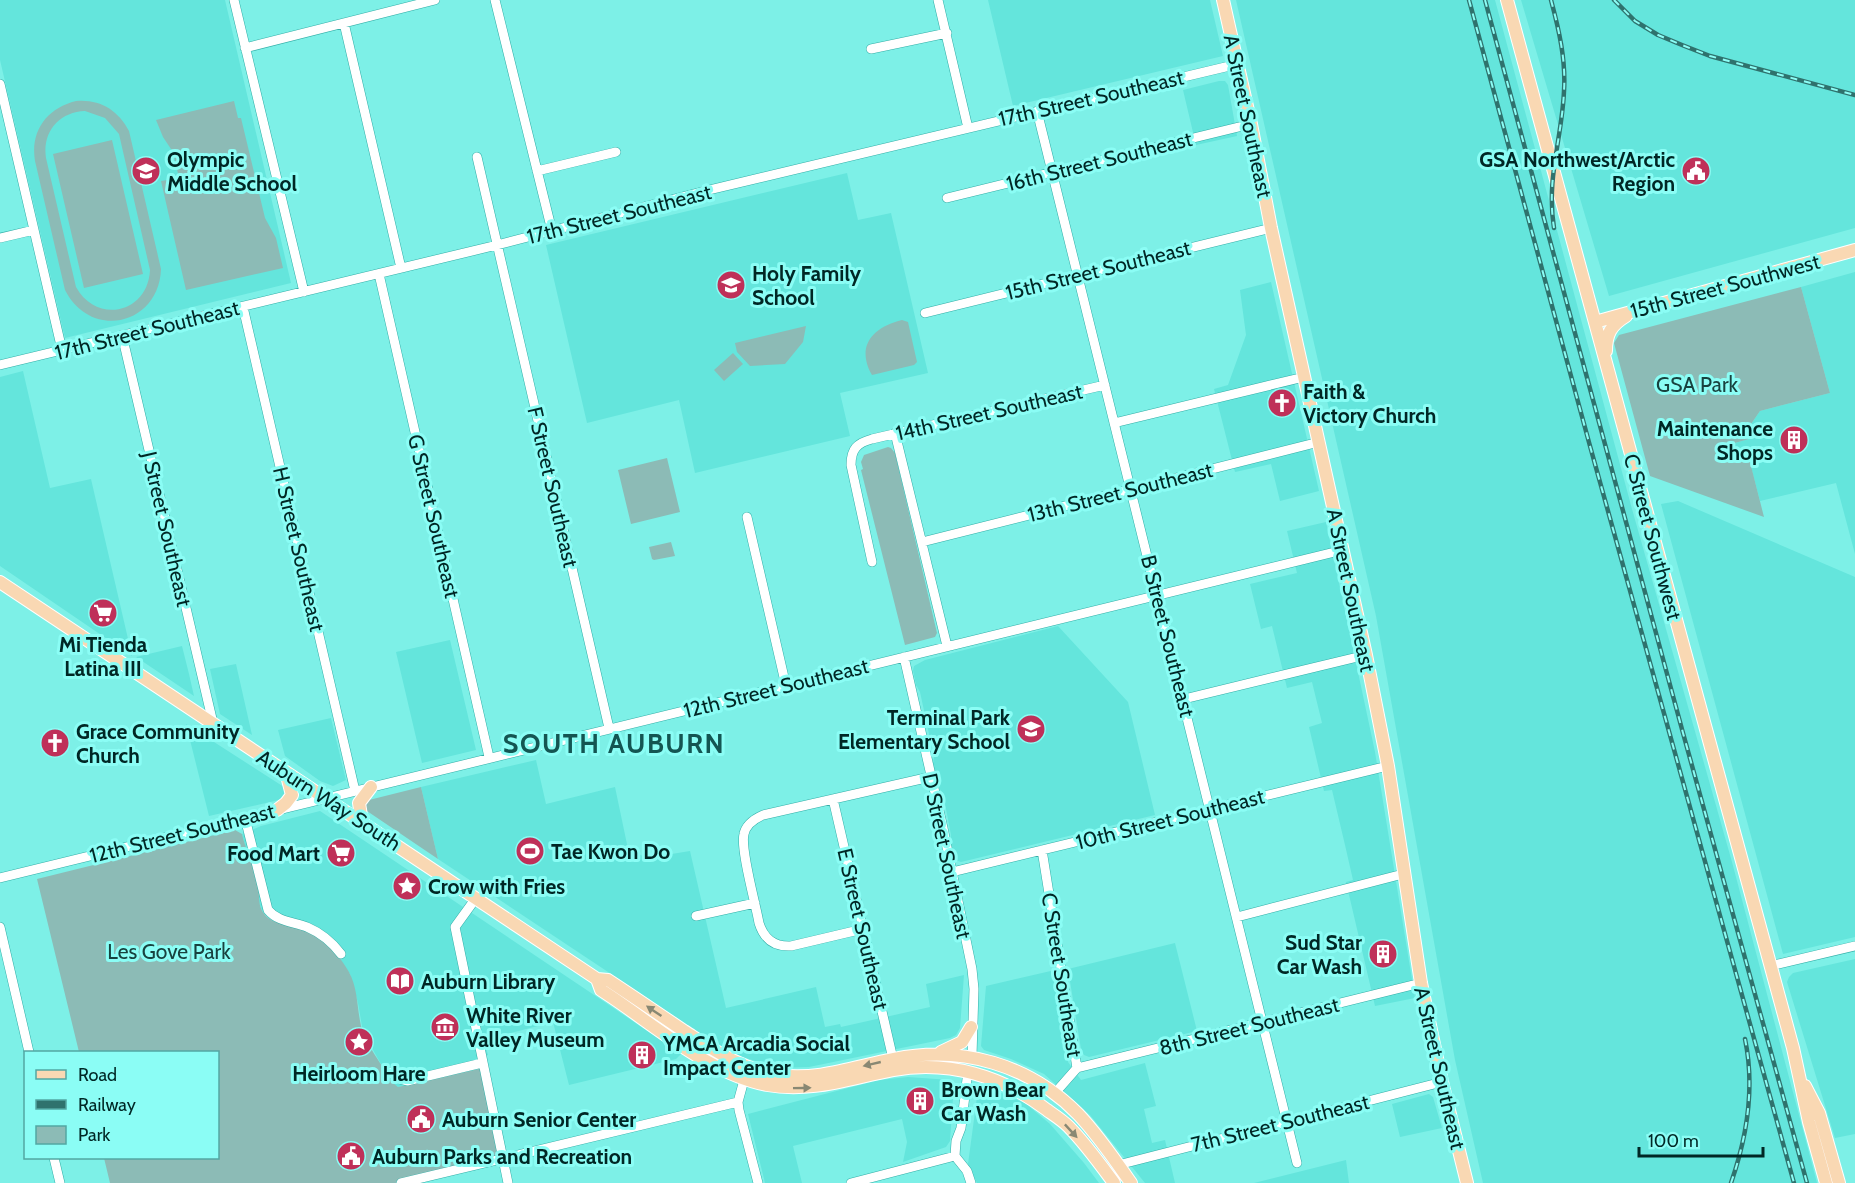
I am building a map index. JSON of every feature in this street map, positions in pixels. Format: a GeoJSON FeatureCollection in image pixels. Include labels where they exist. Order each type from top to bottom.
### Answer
{"type":"FeatureCollection","features":[{"type":"Feature","properties":{"kind":"main road","name":"A Street Southeast"},"geometry":{"type":"LineString","coordinates":[[1223,0],[1366,655],[1388,766],[1421,983],[1467,1183]]}},
{"type":"Feature","properties":{"kind":"main road","name":"C Street Southwest"},"geometry":{"type":"LineString","coordinates":[[1507,0],[1770,966],[1826,1183]]}},
{"type":"Feature","properties":{"kind":"main road","name":"15th Street Southwest"},"geometry":{"type":"LineString","coordinates":[[1595,322],[1855,250]]}},
{"type":"Feature","properties":{"kind":"main road"},"geometry":{"type":"LineString","coordinates":[[1606,365],[1606,342],[1611,328],[1637,310]]}},
{"type":"Feature","properties":{"kind":"main road","name":"Auburn Way South"},"geometry":{"type":"LineString","coordinates":[[0,582],[597,979],[601,990],[718,1068],[746,1074],[778,1086],[806,1088],[902,1069],[950,1068],[968,1071],[1002,1081],[1028,1095],[1052,1113],[1068,1126],[1114,1183]]}},
{"type":"Feature","properties":{"kind":"main road"},"geometry":{"type":"LineString","coordinates":[[277,810],[292,795],[286,772]]}},
{"type":"Feature","properties":{"kind":"main road"},"geometry":{"type":"LineString","coordinates":[[362,822],[359,803],[371,787]]}},
{"type":"Feature","properties":{"kind":"main road"},"geometry":{"type":"LineString","coordinates":[[939,1053],[962,1042],[971,1027]]}},
{"type":"Feature","properties":{"kind":"main road","name":"Auburn Way South"},"geometry":{"type":"LineString","coordinates":[[746,1074],[817,1076],[910,1056],[939,1053],[972,1056],[1015,1071],[1055,1093],[1079,1115],[1131,1183]]}},
{"type":"Feature","properties":{"kind":"main road"},"geometry":{"type":"LineString","coordinates":[[910,1056],[920,1060],[954,1062],[968,1071],[981,1067],[988,1068],[1029,1084],[1038,1083]]}},
{"type":"Feature","properties":{"kind":"main road","name":"C Street Southwest"},"geometry":{"type":"LineString","coordinates":[[1799,1074],[1819,1113],[1839,1183]]}},
{"type":"Feature","properties":{"kind":"street"},"geometry":{"type":"LineString","coordinates":[[234,0],[304,292]]}},
{"type":"Feature","properties":{"kind":"street"},"geometry":{"type":"LineString","coordinates":[[245,48],[435,0]]}},
{"type":"Feature","properties":{"kind":"street"},"geometry":{"type":"LineString","coordinates":[[495,0],[552,231]]}},
{"type":"Feature","properties":{"kind":"street"},"geometry":{"type":"LineString","coordinates":[[938,0],[968,128]]}},
{"type":"Feature","properties":{"kind":"street"},"geometry":{"type":"LineString","coordinates":[[344,23],[401,268]]}},
{"type":"Feature","properties":{"kind":"street"},"geometry":{"type":"LineString","coordinates":[[870,50],[947,33]]}},
{"type":"Feature","properties":{"kind":"street","name":"17th Street Southeast"},"geometry":{"type":"LineString","coordinates":[[0,365],[1037,111],[1238,64]]}},
{"type":"Feature","properties":{"kind":"street"},"geometry":{"type":"LineString","coordinates":[[0,84],[3,110],[62,350]]}},
{"type":"Feature","properties":{"kind":"street","name":"B Street Southeast"},"geometry":{"type":"LineString","coordinates":[[1037,111],[1298,1163]]}},
{"type":"Feature","properties":{"kind":"street","name":"16th Street Southeast"},"geometry":{"type":"LineString","coordinates":[[947,198],[1251,124]]}},
{"type":"Feature","properties":{"kind":"street"},"geometry":{"type":"LineString","coordinates":[[537,171],[616,152]]}},
{"type":"Feature","properties":{"kind":"street","name":"F Street Southeast"},"geometry":{"type":"LineString","coordinates":[[477,157],[609,728]]}},
{"type":"Feature","properties":{"kind":"street","name":"15th Street Southeast"},"geometry":{"type":"LineString","coordinates":[[925,312],[1271,228]]}},
{"type":"Feature","properties":{"kind":"street"},"geometry":{"type":"LineString","coordinates":[[0,238],[34,230]]}},
{"type":"Feature","properties":{"kind":"street","name":"G Street Southeast"},"geometry":{"type":"LineString","coordinates":[[379,274],[489,757]]}},
{"type":"Feature","properties":{"kind":"street","name":"H Street Southeast"},"geometry":{"type":"LineString","coordinates":[[243,307],[355,791]]}},
{"type":"Feature","properties":{"kind":"street","name":"J Street Southeast"},"geometry":{"type":"LineString","coordinates":[[122,335],[213,723]]}},
{"type":"Feature","properties":{"kind":"street"},"geometry":{"type":"LineString","coordinates":[[1114,423],[1304,377]]}},
{"type":"Feature","properties":{"kind":"street","name":"14th Street Southeast"},"geometry":{"type":"LineString","coordinates":[[872,562],[854,485],[851,460],[856,447],[872,439],[895,433],[1105,385]]}},
{"type":"Feature","properties":{"kind":"street"},"geometry":{"type":"LineString","coordinates":[[895,433],[947,646]]}},
{"type":"Feature","properties":{"kind":"street","name":"13th Street Southeast"},"geometry":{"type":"LineString","coordinates":[[922,542],[1319,442]]}},
{"type":"Feature","properties":{"kind":"street"},"geometry":{"type":"LineString","coordinates":[[747,517],[786,686]]}},
{"type":"Feature","properties":{"kind":"street","name":"12th Street Southeast"},"geometry":{"type":"LineString","coordinates":[[0,878],[1343,550]]}},
{"type":"Feature","properties":{"kind":"street"},"geometry":{"type":"LineString","coordinates":[[1184,699],[1366,655]]}},
{"type":"Feature","properties":{"kind":"street","name":"D Street Southeast"},"geometry":{"type":"LineString","coordinates":[[904,657],[952,872],[973,979],[972,1056]]}},
{"type":"Feature","properties":{"kind":"street","name":"10th Street Southeast"},"geometry":{"type":"LineString","coordinates":[[952,872],[1388,766]]}},
{"type":"Feature","properties":{"kind":"street"},"geometry":{"type":"LineString","coordinates":[[864,929],[791,946],[773,943],[761,930],[743,844],[746,829],[752,821],[761,816],[930,777]]}},
{"type":"Feature","properties":{"kind":"street","name":"E Street Southeast"},"geometry":{"type":"LineString","coordinates":[[833,799],[893,1059]]}},
{"type":"Feature","properties":{"kind":"street"},"geometry":{"type":"LineString","coordinates":[[244,818],[268,910],[275,917],[322,935],[341,954]]}},
{"type":"Feature","properties":{"kind":"street","name":"C Street Southeast"},"geometry":{"type":"LineString","coordinates":[[1042,850],[1077,1068],[1055,1093]]}},
{"type":"Feature","properties":{"kind":"street"},"geometry":{"type":"LineString","coordinates":[[1237,917],[1403,874]]}},
{"type":"Feature","properties":{"kind":"street"},"geometry":{"type":"LineString","coordinates":[[476,898],[455,927],[508,1183]]}},
{"type":"Feature","properties":{"kind":"street"},"geometry":{"type":"LineString","coordinates":[[696,916],[755,903]]}},
{"type":"Feature","properties":{"kind":"street"},"geometry":{"type":"LineString","coordinates":[[0,927],[29,1051]]}},
{"type":"Feature","properties":{"kind":"street"},"geometry":{"type":"LineString","coordinates":[[1770,966],[1855,946]]}},
{"type":"Feature","properties":{"kind":"street","name":"8th Street Southeast"},"geometry":{"type":"LineString","coordinates":[[1077,1068],[1421,983]]}},
{"type":"Feature","properties":{"kind":"street"},"geometry":{"type":"LineString","coordinates":[[391,1072],[400,1080],[409,1081],[482,1063]]}},
{"type":"Feature","properties":{"kind":"street"},"geometry":{"type":"LineString","coordinates":[[968,1071],[955,1156],[967,1171],[971,1183]]}},
{"type":"Feature","properties":{"kind":"street"},"geometry":{"type":"LineString","coordinates":[[746,1074],[738,1102],[758,1183]]}},
{"type":"Feature","properties":{"kind":"street","name":"7th Street Southeast"},"geometry":{"type":"LineString","coordinates":[[1118,1165],[1442,1082]]}},
{"type":"Feature","properties":{"kind":"street"},"geometry":{"type":"LineString","coordinates":[[401,1183],[738,1102]]}},
{"type":"Feature","properties":{"kind":"street"},"geometry":{"type":"LineString","coordinates":[[851,1183],[955,1156]]}},
{"type":"Feature","properties":{"kind":"street"},"geometry":{"type":"LineString","coordinates":[[54,1159],[60,1183]]}},
{"type":"Feature","properties":{"kind":"shaded area","name":"Olympic Middle School"},"geometry":{"type":"Polygon","coordinates":[[[0,0],[225,0],[291,283],[65,338],[0,60],[0,0]]]}},
{"type":"Feature","properties":{"kind":"shaded area"},"geometry":{"type":"Polygon","coordinates":[[[988,0],[1210,0],[1223,56],[1013,106],[988,0]]]}},
{"type":"Feature","properties":{"kind":"shaded area"},"geometry":{"type":"Polygon","coordinates":[[[1236,0],[1495,0],[1632,509],[1732,862],[1817,1183],[1483,1183],[1455,1060],[1376,616],[1236,0]]]}},
{"type":"Feature","properties":{"kind":"shaded area"},"geometry":{"type":"Polygon","coordinates":[[[1521,0],[1855,0],[1855,228],[1609,296],[1521,0]]]}},
{"type":"Feature","properties":{"kind":"shaded area"},"geometry":{"type":"Polygon","coordinates":[[[1225,81],[1228,85],[1237,136],[1196,145],[1183,90],[1225,81]]]}},
{"type":"Feature","properties":{"kind":"shaded area","name":"Holy Family School"},"geometry":{"type":"Polygon","coordinates":[[[847,173],[858,220],[891,213],[928,373],[840,393],[850,436],[695,473],[679,400],[587,423],[546,245],[847,173]]]}},
{"type":"Feature","properties":{"kind":"shaded area"},"geometry":{"type":"Polygon","coordinates":[[[1855,272],[1855,554],[1836,483],[1760,501],[1749,459],[1729,463],[1724,446],[1749,439],[1747,430],[1760,411],[1830,393],[1801,287],[1855,272]]]}},
{"type":"Feature","properties":{"kind":"shaded area"},"geometry":{"type":"Polygon","coordinates":[[[1271,282],[1319,491],[1280,501],[1271,464],[1235,472],[1214,389],[1228,385],[1246,335],[1240,290],[1271,282]]]}},
{"type":"Feature","properties":{"kind":"shaded area"},"geometry":{"type":"Polygon","coordinates":[[[23,371],[50,488],[91,479],[132,656],[0,566],[0,377],[23,371]]]}},
{"type":"Feature","properties":{"kind":"shaded area"},"geometry":{"type":"Polygon","coordinates":[[[1678,501],[1855,577],[1855,937],[1783,954],[1661,504],[1678,501]]]}},
{"type":"Feature","properties":{"kind":"shaded area"},"geometry":{"type":"Polygon","coordinates":[[[1326,522],[1375,752],[1415,998],[1375,1006],[1346,882],[1353,880],[1332,790],[1324,791],[1309,727],[1322,723],[1312,682],[1287,688],[1272,626],[1261,629],[1250,584],[1297,573],[1287,531],[1326,522]]]}},
{"type":"Feature","properties":{"kind":"shaded area","name":"Terminal Park Elementary School"},"geometry":{"type":"Polygon","coordinates":[[[1058,626],[1128,702],[1155,815],[961,862],[955,860],[943,793],[938,787],[934,757],[920,692],[916,685],[914,666],[925,660],[1058,626]]]}},
{"type":"Feature","properties":{"kind":"shaded area"},"geometry":{"type":"Polygon","coordinates":[[[450,640],[476,750],[422,763],[396,652],[450,640]]]}},
{"type":"Feature","properties":{"kind":"shaded area"},"geometry":{"type":"Polygon","coordinates":[[[182,646],[189,674],[194,696],[136,657],[182,646]]]}},
{"type":"Feature","properties":{"kind":"shaded area"},"geometry":{"type":"Polygon","coordinates":[[[236,664],[252,735],[220,714],[210,669],[236,664]]]}},
{"type":"Feature","properties":{"kind":"shaded area"},"geometry":{"type":"Polygon","coordinates":[[[331,718],[346,780],[333,786],[320,781],[285,756],[278,730],[331,718]]]}},
{"type":"Feature","properties":{"kind":"shaded area"},"geometry":{"type":"Polygon","coordinates":[[[186,724],[284,787],[286,793],[283,799],[209,816],[186,724]]]}},
{"type":"Feature","properties":{"kind":"shaded area"},"geometry":{"type":"Polygon","coordinates":[[[536,760],[546,804],[615,787],[628,849],[647,858],[690,851],[726,1008],[816,987],[825,1027],[840,1024],[841,1027],[930,1007],[926,984],[964,975],[960,1028],[956,1035],[809,1067],[777,1068],[730,1053],[438,859],[421,787],[536,760]]]}},
{"type":"Feature","properties":{"kind":"shaded area"},"geometry":{"type":"Polygon","coordinates":[[[320,811],[681,1054],[676,1059],[569,1085],[553,1022],[484,1040],[488,1055],[481,1057],[483,1068],[398,1087],[391,1082],[363,1032],[350,974],[339,958],[271,920],[262,911],[257,897],[259,888],[255,870],[247,854],[242,834],[261,826],[320,811]]]}},
{"type":"Feature","properties":{"kind":"shaded area"},"geometry":{"type":"Polygon","coordinates":[[[1175,943],[1197,1031],[1089,1057],[1084,1055],[1081,1049],[1068,969],[1175,943]]]}},
{"type":"Feature","properties":{"kind":"shaded area"},"geometry":{"type":"Polygon","coordinates":[[[1855,959],[1855,1134],[1835,1138],[1787,982],[1793,973],[1855,959]]]}},
{"type":"Feature","properties":{"kind":"shaded area"},"geometry":{"type":"Polygon","coordinates":[[[1055,970],[1068,1062],[1081,1080],[1145,1063],[1156,1106],[1144,1109],[1152,1143],[1165,1140],[1175,1183],[1145,1183],[1090,1115],[1044,1074],[984,1050],[981,1046],[986,986],[1055,970]]]}},
{"type":"Feature","properties":{"kind":"shaded area"},"geometry":{"type":"Polygon","coordinates":[[[908,1077],[950,1080],[954,1084],[950,1141],[946,1147],[903,1162],[907,1142],[902,1119],[793,1146],[802,1183],[765,1183],[748,1114],[879,1080],[908,1077]]]}},
{"type":"Feature","properties":{"kind":"shaded area"},"geometry":{"type":"Polygon","coordinates":[[[983,1088],[990,1088],[1025,1103],[1050,1124],[1099,1183],[977,1183],[968,1164],[977,1097],[983,1088]]]}},
{"type":"Feature","properties":{"kind":"shaded area"},"geometry":{"type":"Polygon","coordinates":[[[1429,1094],[1433,1097],[1442,1128],[1400,1137],[1392,1104],[1429,1094]]]}},
{"type":"Feature","properties":{"kind":"shaded area"},"geometry":{"type":"Polygon","coordinates":[[[1346,1160],[1349,1183],[1254,1183],[1346,1160]]]}},
{"type":"Feature","properties":{"kind":"green space"},"geometry":{"type":"Polygon","coordinates":[[[85,101],[107,107],[119,117],[129,131],[161,269],[157,288],[149,303],[137,314],[122,320],[106,321],[91,316],[77,306],[65,290],[34,150],[35,140],[43,122],[49,115],[66,104],[85,101]],[[85,111],[67,115],[54,125],[45,149],[76,287],[85,299],[108,310],[120,309],[141,296],[147,285],[150,270],[119,134],[105,118],[85,111]]]}},
{"type":"Feature","properties":{"kind":"green space"},"geometry":{"type":"Polygon","coordinates":[[[234,101],[238,118],[241,118],[265,218],[276,238],[283,268],[186,290],[161,181],[179,178],[173,152],[156,120],[234,101]]]}},
{"type":"Feature","properties":{"kind":"green space"},"geometry":{"type":"Polygon","coordinates":[[[112,140],[143,274],[84,288],[53,154],[112,140]]]}},
{"type":"Feature","properties":{"kind":"green space","name":"GSA Park"},"geometry":{"type":"Polygon","coordinates":[[[1801,287],[1830,393],[1760,411],[1747,430],[1749,439],[1724,446],[1729,463],[1749,458],[1764,517],[1650,476],[1614,343],[1619,335],[1801,287]]]}},
{"type":"Feature","properties":{"kind":"green space"},"geometry":{"type":"Polygon","coordinates":[[[902,320],[908,322],[917,362],[914,365],[872,375],[866,355],[870,339],[883,327],[902,320]]]}},
{"type":"Feature","properties":{"kind":"green space"},"geometry":{"type":"Polygon","coordinates":[[[806,326],[803,342],[785,364],[750,366],[737,352],[735,343],[806,326]]]}},
{"type":"Feature","properties":{"kind":"green space"},"geometry":{"type":"Polygon","coordinates":[[[733,353],[743,364],[724,381],[714,370],[733,353]]]}},
{"type":"Feature","properties":{"kind":"green space"},"geometry":{"type":"Polygon","coordinates":[[[888,447],[895,453],[937,633],[935,637],[905,645],[861,470],[864,455],[888,447]]]}},
{"type":"Feature","properties":{"kind":"green space"},"geometry":{"type":"Polygon","coordinates":[[[667,458],[680,512],[631,524],[618,470],[667,458]]]}},
{"type":"Feature","properties":{"kind":"green space"},"geometry":{"type":"Polygon","coordinates":[[[671,542],[675,556],[652,559],[649,547],[671,542]]]}},
{"type":"Feature","properties":{"kind":"green space"},"geometry":{"type":"Polygon","coordinates":[[[421,787],[438,859],[367,811],[365,805],[369,800],[421,787]]]}},
{"type":"Feature","properties":{"kind":"green space","name":"Les Gove Park"},"geometry":{"type":"Polygon","coordinates":[[[235,830],[242,834],[255,873],[263,913],[272,920],[308,931],[338,956],[349,972],[354,985],[363,1033],[392,1082],[398,1087],[483,1068],[503,1159],[410,1183],[110,1183],[104,1159],[219,1159],[219,1051],[79,1051],[37,879],[235,830]]]}},
{"type":"Feature","properties":{"kind":"railway"},"geometry":{"type":"LineString","coordinates":[[1469,0],[1794,1183]]}},
{"type":"Feature","properties":{"kind":"railway"},"geometry":{"type":"LineString","coordinates":[[1485,0],[1807,1183]]}},
{"type":"Feature","properties":{"kind":"railway"},"geometry":{"type":"LineString","coordinates":[[1551,0],[1564,68],[1563,109],[1553,175],[1554,228]]}},
{"type":"Feature","properties":{"kind":"railway"},"geometry":{"type":"LineString","coordinates":[[1614,0],[1635,21],[1658,35],[1682,45],[1710,56],[1855,95]]}},
{"type":"Feature","properties":{"kind":"railway"},"geometry":{"type":"LineString","coordinates":[[1731,1183],[1737,1166],[1748,1112],[1749,1075],[1745,1039]]}},
{"type":"Feature","properties":{"kind":"place","name":"Olympic Middle School"},"geometry":{"type":"Point","coordinates":[146,171]}},
{"type":"Feature","properties":{"kind":"place","name":"GSA Northwest/Arctic Region"},"geometry":{"type":"Point","coordinates":[1696,171]}},
{"type":"Feature","properties":{"kind":"place","name":"Holy Family School"},"geometry":{"type":"Point","coordinates":[731,285]}},
{"type":"Feature","properties":{"kind":"place","name":"Faith & Victory Church"},"geometry":{"type":"Point","coordinates":[1282,403]}},
{"type":"Feature","properties":{"kind":"place","name":"Maintenance Shops"},"geometry":{"type":"Point","coordinates":[1794,440]}},
{"type":"Feature","properties":{"kind":"place","name":"Mi Tienda Latina III"},"geometry":{"type":"Point","coordinates":[103,613]}},
{"type":"Feature","properties":{"kind":"place","name":"Terminal Park Elementary School"},"geometry":{"type":"Point","coordinates":[1031,729]}},
{"type":"Feature","properties":{"kind":"place","name":"Grace Community Church"},"geometry":{"type":"Point","coordinates":[55,743]}},
{"type":"Feature","properties":{"kind":"place","name":"Tae Kwon Do"},"geometry":{"type":"Point","coordinates":[530,851]}},
{"type":"Feature","properties":{"kind":"place","name":"Food Mart"},"geometry":{"type":"Point","coordinates":[341,853]}},
{"type":"Feature","properties":{"kind":"place","name":"Crow with Fries"},"geometry":{"type":"Point","coordinates":[407,886]}},
{"type":"Feature","properties":{"kind":"place","name":"Sud Star Car Wash"},"geometry":{"type":"Point","coordinates":[1383,954]}},
{"type":"Feature","properties":{"kind":"place","name":"Auburn Library"},"geometry":{"type":"Point","coordinates":[400,981]}},
{"type":"Feature","properties":{"kind":"place","name":"White River Valley Museum"},"geometry":{"type":"Point","coordinates":[445,1027]}},
{"type":"Feature","properties":{"kind":"place","name":"Heirloom Hare"},"geometry":{"type":"Point","coordinates":[359,1042]}},
{"type":"Feature","properties":{"kind":"place","name":"YMCA Arcadia Social Impact Center"},"geometry":{"type":"Point","coordinates":[642,1055]}},
{"type":"Feature","properties":{"kind":"place","name":"Brown Bear Car Wash"},"geometry":{"type":"Point","coordinates":[920,1101]}},
{"type":"Feature","properties":{"kind":"place","name":"Auburn Senior Center"},"geometry":{"type":"Point","coordinates":[421,1119]}},
{"type":"Feature","properties":{"kind":"place","name":"Auburn Parks and Recreation"},"geometry":{"type":"Point","coordinates":[351,1156]}},
{"type":"Feature","properties":{"kind":"district","name":"SOUTH AUBURN"},"geometry":{"type":"Point","coordinates":[614,743]}}]}
